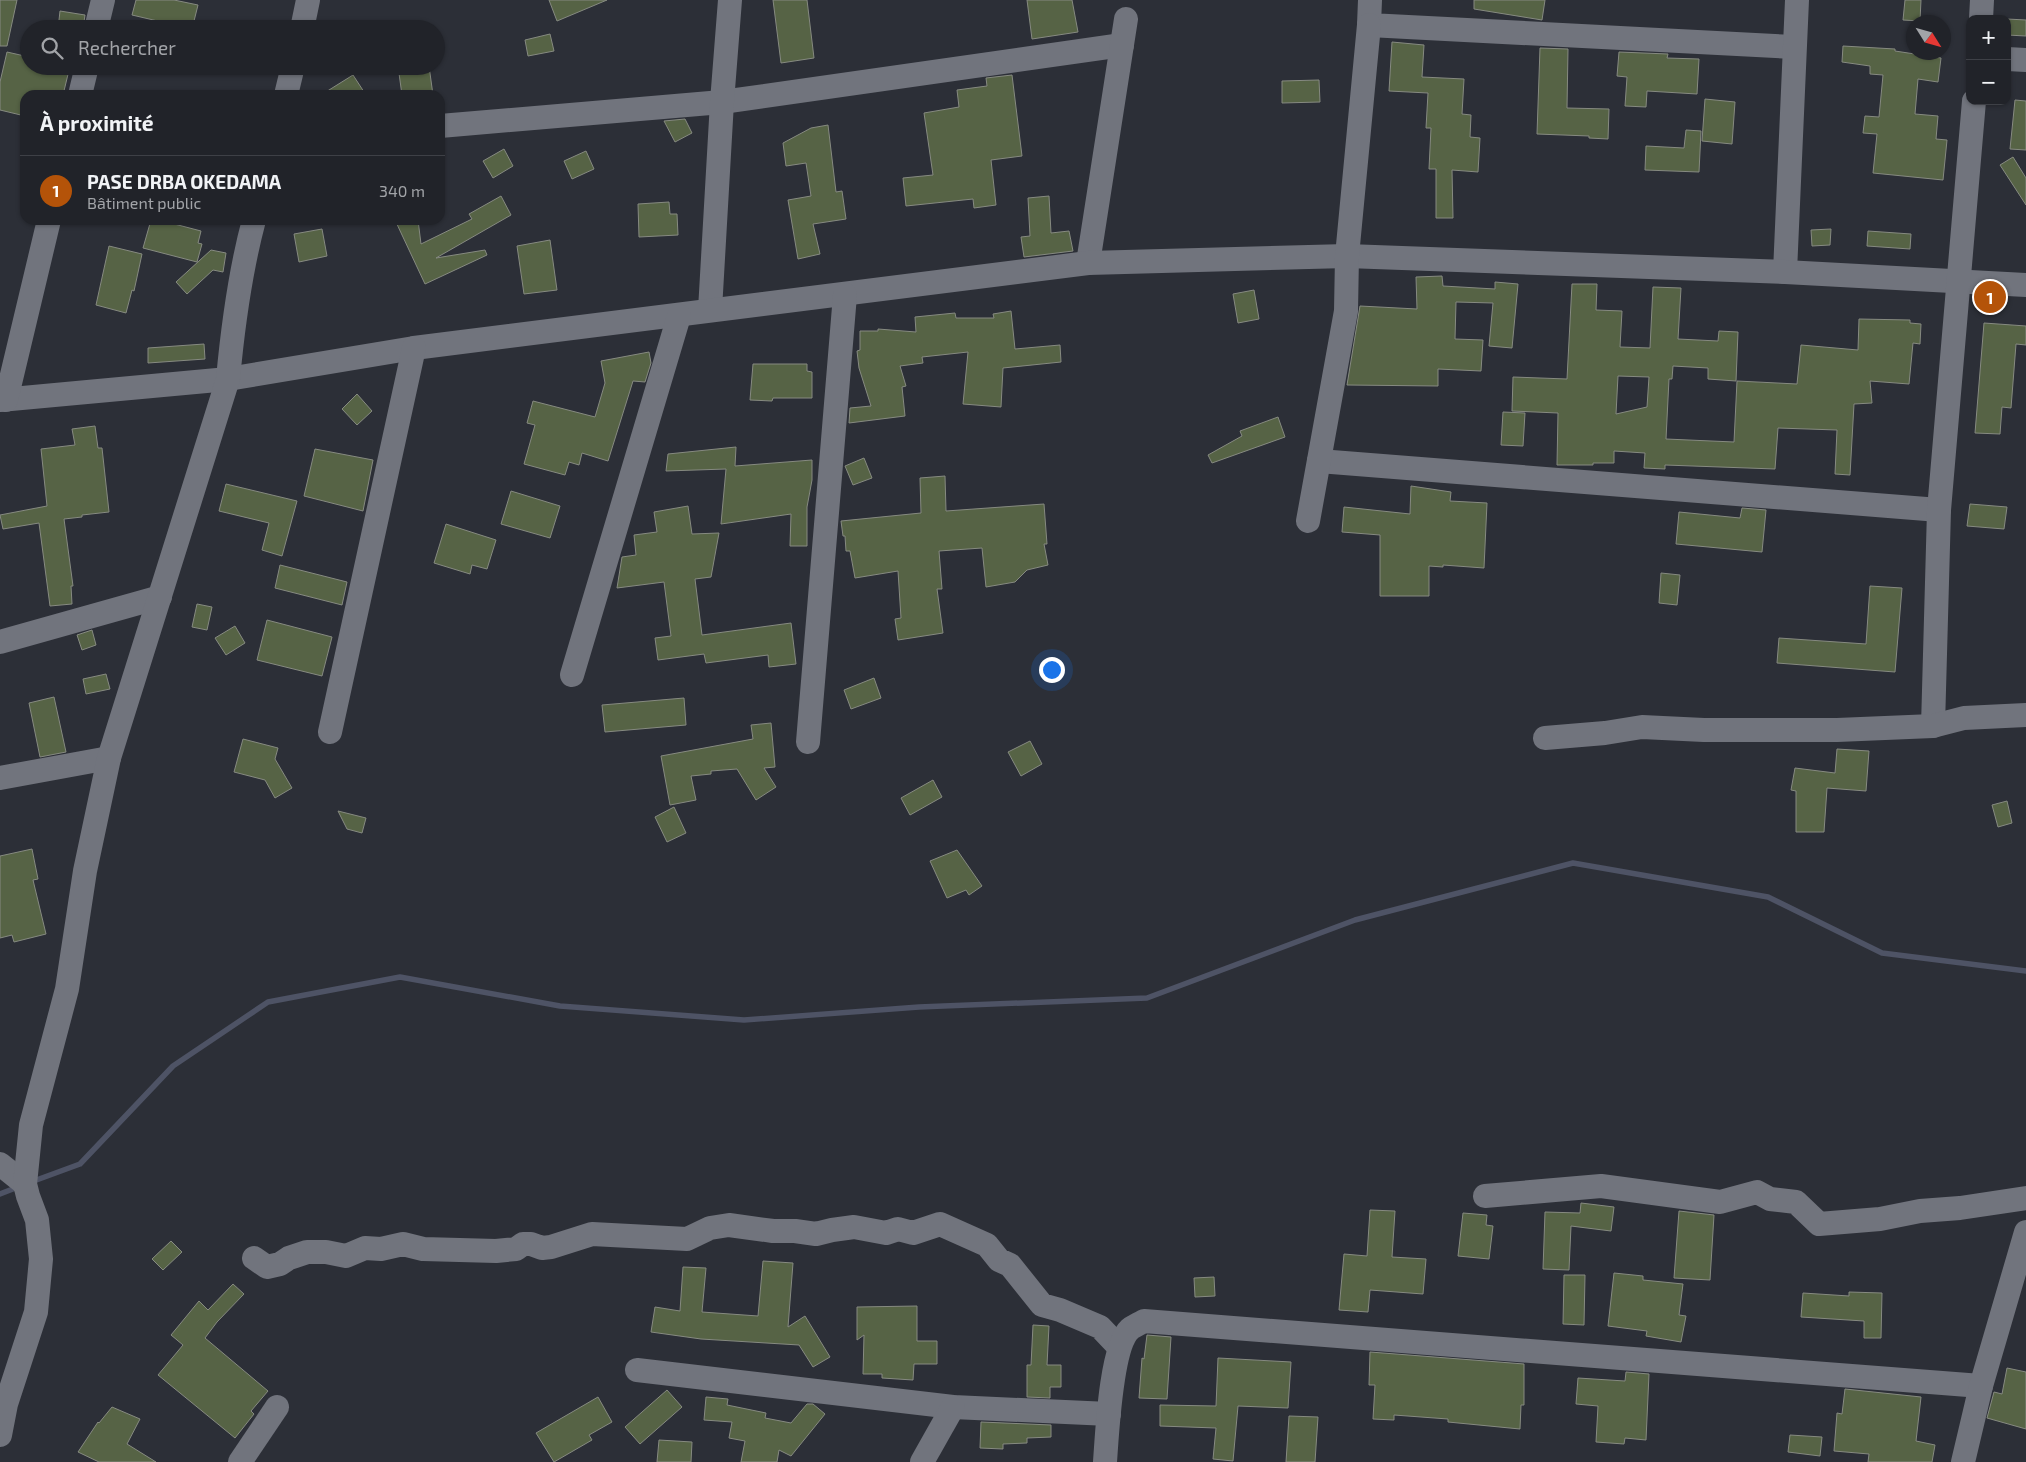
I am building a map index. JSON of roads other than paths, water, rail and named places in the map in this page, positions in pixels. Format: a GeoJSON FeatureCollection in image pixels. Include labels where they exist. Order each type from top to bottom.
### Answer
{"type":"FeatureCollection","features":[{"type":"Feature","properties":{"kind":"street"},"geometry":{"type":"LineString","coordinates":[[98,20],[103,0]]}},
{"type":"Feature","properties":{"kind":"street"},"geometry":{"type":"LineString","coordinates":[[304,20],[308,0]]}},
{"type":"Feature","properties":{"kind":"street"},"geometry":{"type":"LineString","coordinates":[[710,310],[730,0]]}},
{"type":"Feature","properties":{"kind":"street"},"geometry":{"type":"LineString","coordinates":[[1308,521],[1346,310],[1347,256],[1370,0]]}},
{"type":"Feature","properties":{"kind":"street"},"geometry":{"type":"LineString","coordinates":[[1785,272],[1797,0]]}},
{"type":"Feature","properties":{"kind":"street"},"geometry":{"type":"LineString","coordinates":[[1981,15],[1982,0]]}},
{"type":"Feature","properties":{"kind":"street"},"geometry":{"type":"LineString","coordinates":[[1088,263],[1126,19]]}},
{"type":"Feature","properties":{"kind":"street"},"geometry":{"type":"LineString","coordinates":[[1368,25],[1794,47]]}},
{"type":"Feature","properties":{"kind":"street"},"geometry":{"type":"LineString","coordinates":[[445,126],[722,102],[1122,45]]}},
{"type":"Feature","properties":{"kind":"street"},"geometry":{"type":"LineString","coordinates":[[2011,59],[2026,60]]}},
{"type":"Feature","properties":{"kind":"street"},"geometry":{"type":"LineString","coordinates":[[81,90],[85,75]]}},
{"type":"Feature","properties":{"kind":"street"},"geometry":{"type":"LineString","coordinates":[[287,90],[291,75]]}},
{"type":"Feature","properties":{"kind":"street"},"geometry":{"type":"LineString","coordinates":[[1932,726],[1939,510],[1974,105]]}},
{"type":"Feature","properties":{"kind":"street"},"geometry":{"type":"LineString","coordinates":[[49,225],[3,400],[228,379],[414,348],[1088,263],[1347,256],[1785,272],[2026,285]]}},
{"type":"Feature","properties":{"kind":"street"},"geometry":{"type":"LineString","coordinates":[[0,1435],[6,1404],[36,1312],[41,1240],[37,1220],[25,1184],[31,1125],[67,989],[85,871],[109,758],[228,379],[234,316],[246,250],[253,225]]}},
{"type":"Feature","properties":{"kind":"street"},"geometry":{"type":"LineString","coordinates":[[808,742],[845,295]]}},
{"type":"Feature","properties":{"kind":"street"},"geometry":{"type":"LineString","coordinates":[[572,676],[679,316]]}},
{"type":"Feature","properties":{"kind":"street"},"geometry":{"type":"LineString","coordinates":[[330,732],[414,348]]}},
{"type":"Feature","properties":{"kind":"street"},"geometry":{"type":"LineString","coordinates":[[1319,461],[1939,510]]}},
{"type":"Feature","properties":{"kind":"street"},"geometry":{"type":"LineString","coordinates":[[0,642],[160,597]]}},
{"type":"Feature","properties":{"kind":"street"},"geometry":{"type":"LineString","coordinates":[[1545,738],[1605,733],[1642,727],[1704,730],[1780,730],[1932,726],[1964,718],[2026,715]]}},
{"type":"Feature","properties":{"kind":"street"},"geometry":{"type":"LineString","coordinates":[[0,778],[109,758]]}},
{"type":"Feature","properties":{"kind":"street"},"geometry":{"type":"LineString","coordinates":[[0,1164],[25,1184]]}},
{"type":"Feature","properties":{"kind":"street"},"geometry":{"type":"LineString","coordinates":[[1484,1196],[1601,1186],[1720,1202],[1757,1192],[1770,1200],[1796,1202],[1819,1224],[1880,1219],[1920,1211],[1960,1208],[2026,1198]]}},
{"type":"Feature","properties":{"kind":"street"},"geometry":{"type":"LineString","coordinates":[[254,1258],[267,1267],[280,1264],[289,1258],[307,1252],[326,1252],[346,1256],[365,1248],[381,1249],[403,1244],[423,1249],[496,1251],[516,1249],[523,1244],[531,1244],[542,1248],[551,1247],[592,1234],[687,1239],[710,1228],[729,1226],[773,1231],[795,1230],[816,1234],[854,1227],[886,1233],[898,1229],[913,1233],[940,1224],[963,1236],[987,1245],[999,1260],[1010,1265],[1042,1305],[1060,1310],[1100,1327],[1119,1347]]}},
{"type":"Feature","properties":{"kind":"street"},"geometry":{"type":"LineString","coordinates":[[1963,1462],[1980,1386],[2026,1232]]}},
{"type":"Feature","properties":{"kind":"street"},"geometry":{"type":"LineString","coordinates":[[1105,1462],[1108,1414],[1119,1347],[1129,1329],[1144,1321],[1980,1386]]}},
{"type":"Feature","properties":{"kind":"street"},"geometry":{"type":"LineString","coordinates":[[637,1370],[953,1407],[1108,1414]]}},
{"type":"Feature","properties":{"kind":"street"},"geometry":{"type":"LineString","coordinates":[[240,1462],[277,1407]]}},
{"type":"Feature","properties":{"kind":"street"},"geometry":{"type":"LineString","coordinates":[[922,1462],[953,1407]]}},
{"type":"Feature","properties":{"kind":"waterway"},"geometry":{"type":"LineString","coordinates":[[31,1182],[80,1164],[173,1066],[268,1002],[400,977],[560,1006],[744,1020],[919,1007],[1147,998],[1355,920],[1573,863],[1768,897],[1882,953],[2026,971]]}},
{"type":"Feature","properties":{"kind":"waterway"},"geometry":{"type":"LineString","coordinates":[[0,1194],[18,1187]]}},
{"type":"Feature","properties":{"kind":"place","name":"PASE DRBA OKEDAMA"},"geometry":{"type":"Point","coordinates":[1990,297]}}]}
